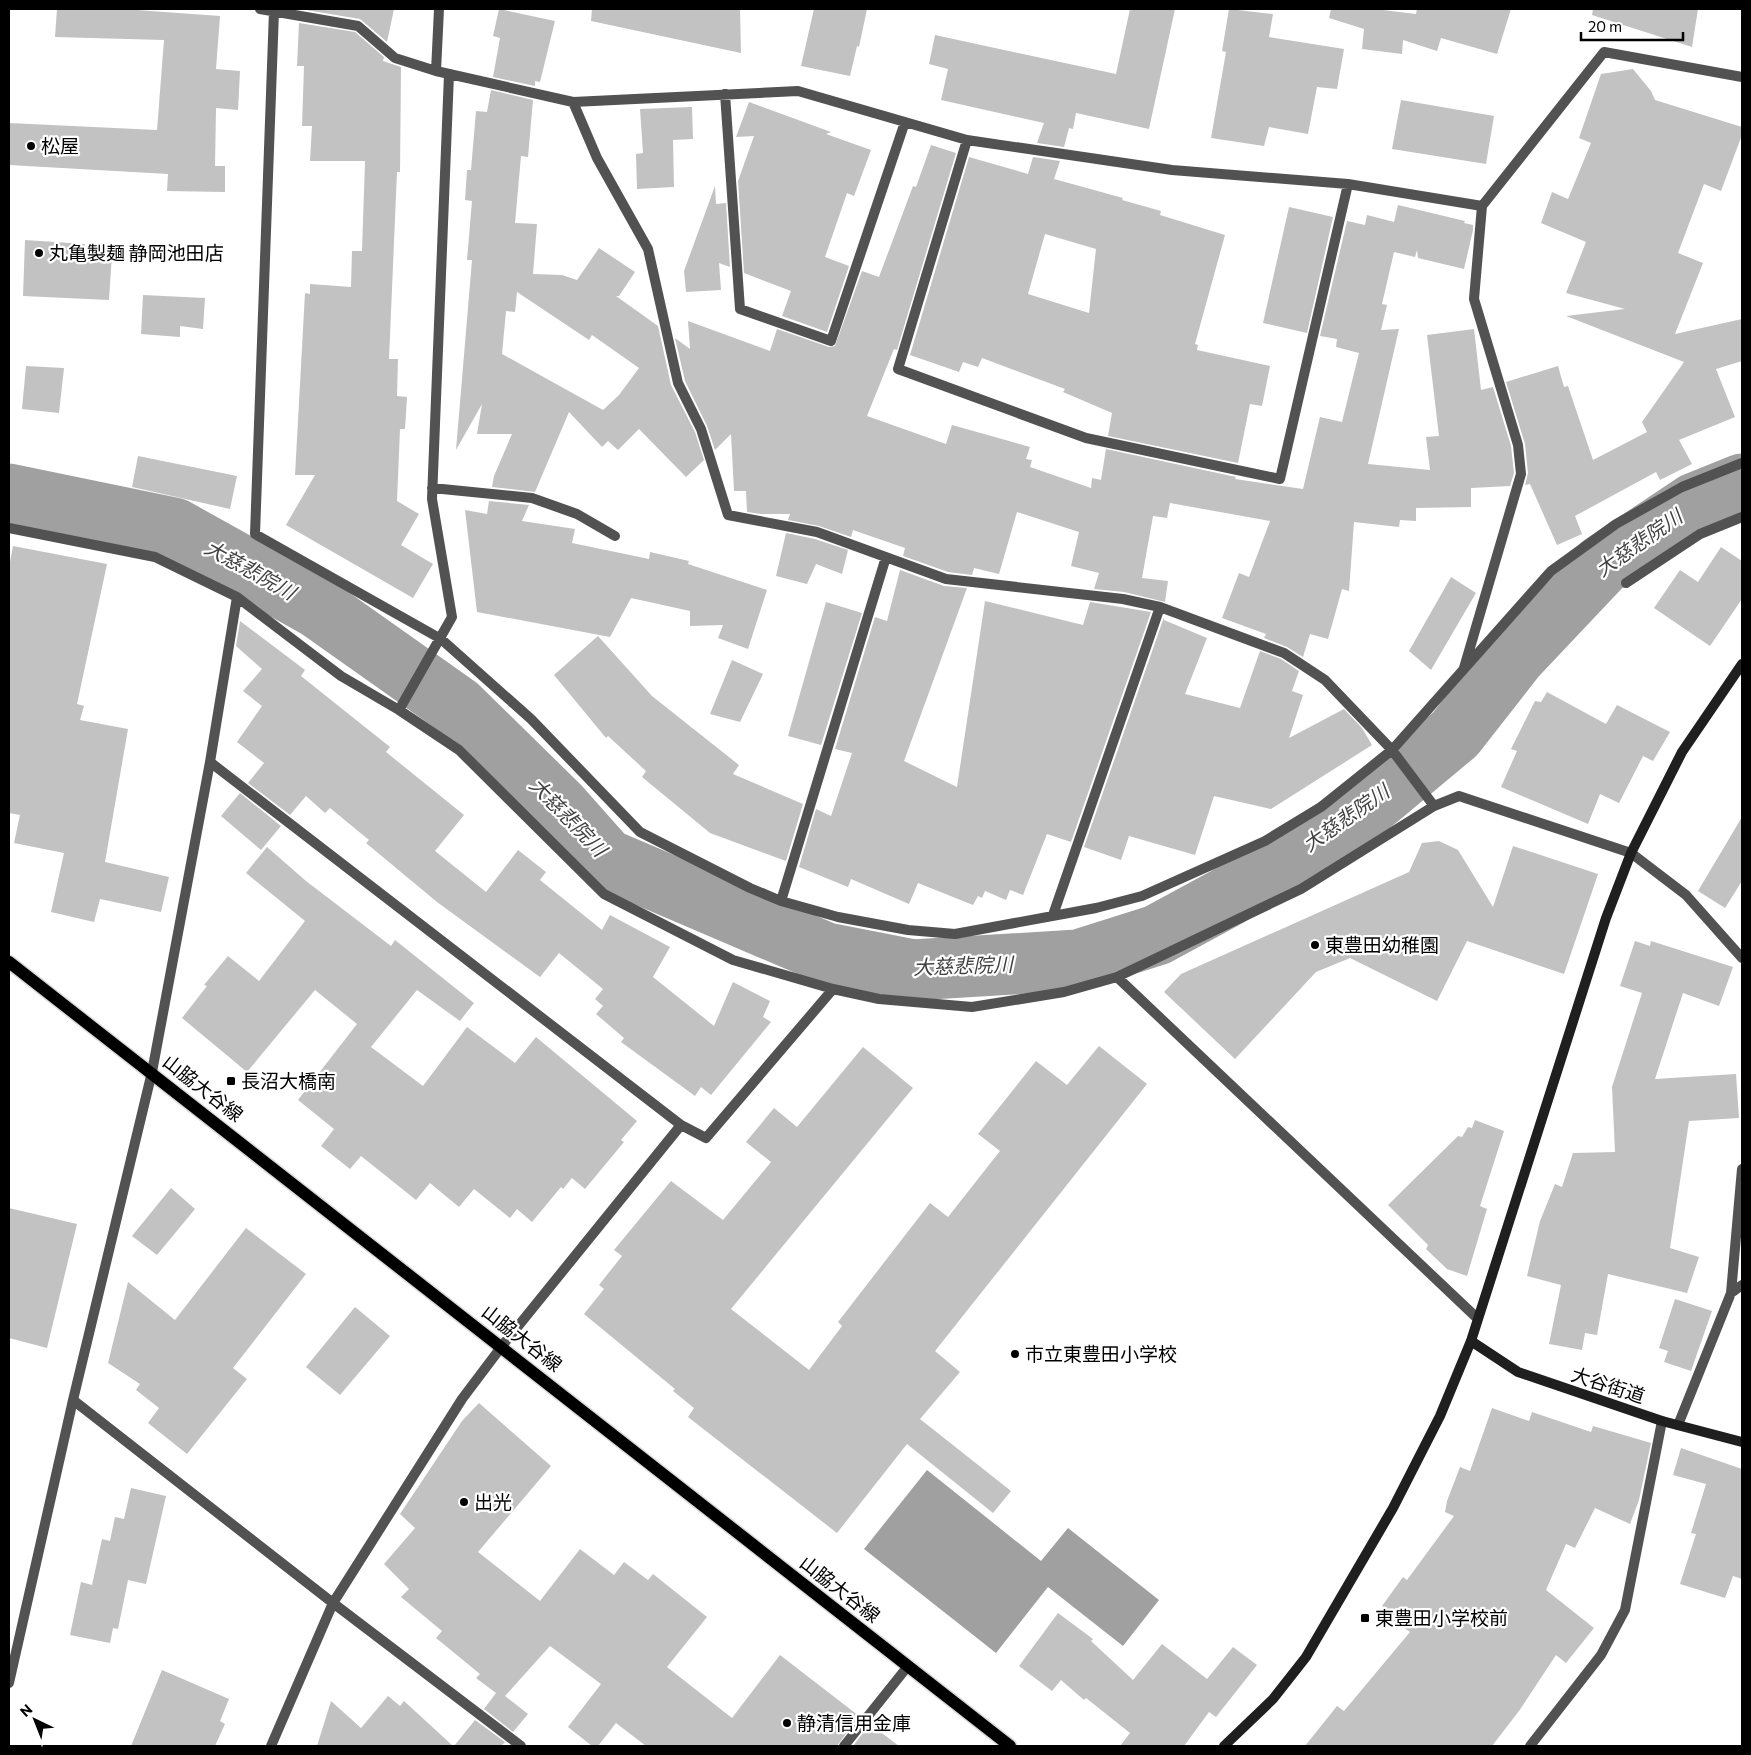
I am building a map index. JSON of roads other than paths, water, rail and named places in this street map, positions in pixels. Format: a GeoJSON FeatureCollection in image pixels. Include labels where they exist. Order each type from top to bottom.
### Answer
{"type":"FeatureCollection","features":[{"type":"Feature","properties":{"kind":"main road","name":"山脇大谷線"},"geometry":{"type":"LineString","coordinates":[[9,962],[502,1346],[1010,1746]]}},
{"type":"Feature","properties":{"kind":"street"},"geometry":{"type":"LineString","coordinates":[[260,9],[358,26],[395,58],[436,71],[573,102],[798,91],[967,140],[1172,170],[1348,184],[1482,206]]}},
{"type":"Feature","properties":{"kind":"street"},"geometry":{"type":"LineString","coordinates":[[436,71],[439,9]]}},
{"type":"Feature","properties":{"kind":"street"},"geometry":{"type":"LineString","coordinates":[[274,11],[255,534],[441,639],[532,719],[640,832],[750,888],[838,918],[908,930],[955,934],[1096,908],[1142,896],[1266,841],[1321,807],[1392,750],[1551,571],[1616,524],[1682,488],[1742,463]]}},
{"type":"Feature","properties":{"kind":"street"},"geometry":{"type":"LineString","coordinates":[[1463,671],[1521,474],[1518,445],[1474,300],[1482,206],[1604,52],[1742,76]]}},
{"type":"Feature","properties":{"kind":"street"},"geometry":{"type":"LineString","coordinates":[[399,710],[452,617],[432,499],[449,74]]}},
{"type":"Feature","properties":{"kind":"street"},"geometry":{"type":"LineString","coordinates":[[726,94],[740,309],[831,341],[905,122]]}},
{"type":"Feature","properties":{"kind":"street"},"geometry":{"type":"LineString","coordinates":[[573,102],[597,158],[648,250],[678,382],[701,429],[728,515],[817,532],[946,579],[1123,599],[1160,607],[1284,653],[1325,680],[1392,750],[1434,806]]}},
{"type":"Feature","properties":{"kind":"street"},"geometry":{"type":"LineString","coordinates":[[967,140],[898,369],[1086,438],[1280,479],[1348,184]]}},
{"type":"Feature","properties":{"kind":"street"},"geometry":{"type":"LineString","coordinates":[[432,488],[532,498],[577,514],[615,536]]}},
{"type":"Feature","properties":{"kind":"street"},"geometry":{"type":"LineString","coordinates":[[1626,584],[1700,534],[1742,517]]}},
{"type":"Feature","properties":{"kind":"street"},"geometry":{"type":"LineString","coordinates":[[9,528],[155,557],[236,597],[341,676],[399,710],[459,750],[604,894],[733,960],[833,989],[880,999],[972,1007],[1064,992],[1117,977],[1301,889],[1434,806],[1459,796],[1630,853],[1686,894],[1742,958]]}},
{"type":"Feature","properties":{"kind":"street"},"geometry":{"type":"LineString","coordinates":[[781,900],[886,557]]}},
{"type":"Feature","properties":{"kind":"street"},"geometry":{"type":"LineString","coordinates":[[9,1683],[73,1400],[152,1072],[210,762],[236,597]]}},
{"type":"Feature","properties":{"kind":"street"},"geometry":{"type":"LineString","coordinates":[[1053,915],[1160,607]]}},
{"type":"Feature","properties":{"kind":"street"},"geometry":{"type":"LineString","coordinates":[[1224,1746],[1273,1699],[1306,1657],[1393,1508],[1440,1416],[1471,1341],[1554,1086],[1606,918],[1630,853],[1682,752],[1742,664]]}},
{"type":"Feature","properties":{"kind":"street"},"geometry":{"type":"LineString","coordinates":[[210,762],[681,1125],[706,1138],[833,989]]}},
{"type":"Feature","properties":{"kind":"street"},"geometry":{"type":"LineString","coordinates":[[1117,977],[1477,1318]]}},
{"type":"Feature","properties":{"kind":"street"},"geometry":{"type":"LineString","coordinates":[[271,1746],[332,1604],[462,1398],[681,1125]]}},
{"type":"Feature","properties":{"kind":"street"},"geometry":{"type":"LineString","coordinates":[[1678,1425],[1732,1293],[1742,1169]]}},
{"type":"Feature","properties":{"kind":"street"},"geometry":{"type":"LineString","coordinates":[[1732,1293],[1742,1285]]}},
{"type":"Feature","properties":{"kind":"street","name":"大谷街道"},"geometry":{"type":"LineString","coordinates":[[1471,1341],[1518,1372],[1662,1421],[1742,1442]]}},
{"type":"Feature","properties":{"kind":"street"},"geometry":{"type":"LineString","coordinates":[[73,1400],[332,1604],[521,1746]]}},
{"type":"Feature","properties":{"kind":"street"},"geometry":{"type":"LineString","coordinates":[[1530,1746],[1601,1655],[1625,1610],[1662,1421]]}},
{"type":"Feature","properties":{"kind":"street"},"geometry":{"type":"LineString","coordinates":[[844,1746],[908,1666]]}},
{"type":"Feature","properties":{"kind":"waterway","name":"大慈悲院川"},"geometry":{"type":"LineString","coordinates":[[9,494],[174,528],[318,608],[458,707],[559,806],[606,859],[826,953],[913,970],[1078,960],[1157,935],[1227,897],[1365,809],[1455,734],[1516,656],[1602,565],[1695,503],[1742,484]]}},
{"type":"Feature","properties":{"kind":"place","name":"松屋"},"geometry":{"type":"Point","coordinates":[31,146]}},
{"type":"Feature","properties":{"kind":"place","name":"丸亀製麺 静岡池田店"},"geometry":{"type":"Point","coordinates":[39,253]}},
{"type":"Feature","properties":{"kind":"place","name":"東豊田幼稚園"},"geometry":{"type":"Point","coordinates":[1315,945]}},
{"type":"Feature","properties":{"kind":"place","name":"長沼大橋南"},"geometry":{"type":"Point","coordinates":[231,1081]}},
{"type":"Feature","properties":{"kind":"place","name":"市立東豊田小学校"},"geometry":{"type":"Point","coordinates":[1015,1354]}},
{"type":"Feature","properties":{"kind":"place","name":"出光"},"geometry":{"type":"Point","coordinates":[464,1502]}},
{"type":"Feature","properties":{"kind":"place","name":"東豊田小学校前"},"geometry":{"type":"Point","coordinates":[1365,1618]}},
{"type":"Feature","properties":{"kind":"place","name":"静清信用金庫"},"geometry":{"type":"Point","coordinates":[787,1723]}}]}
